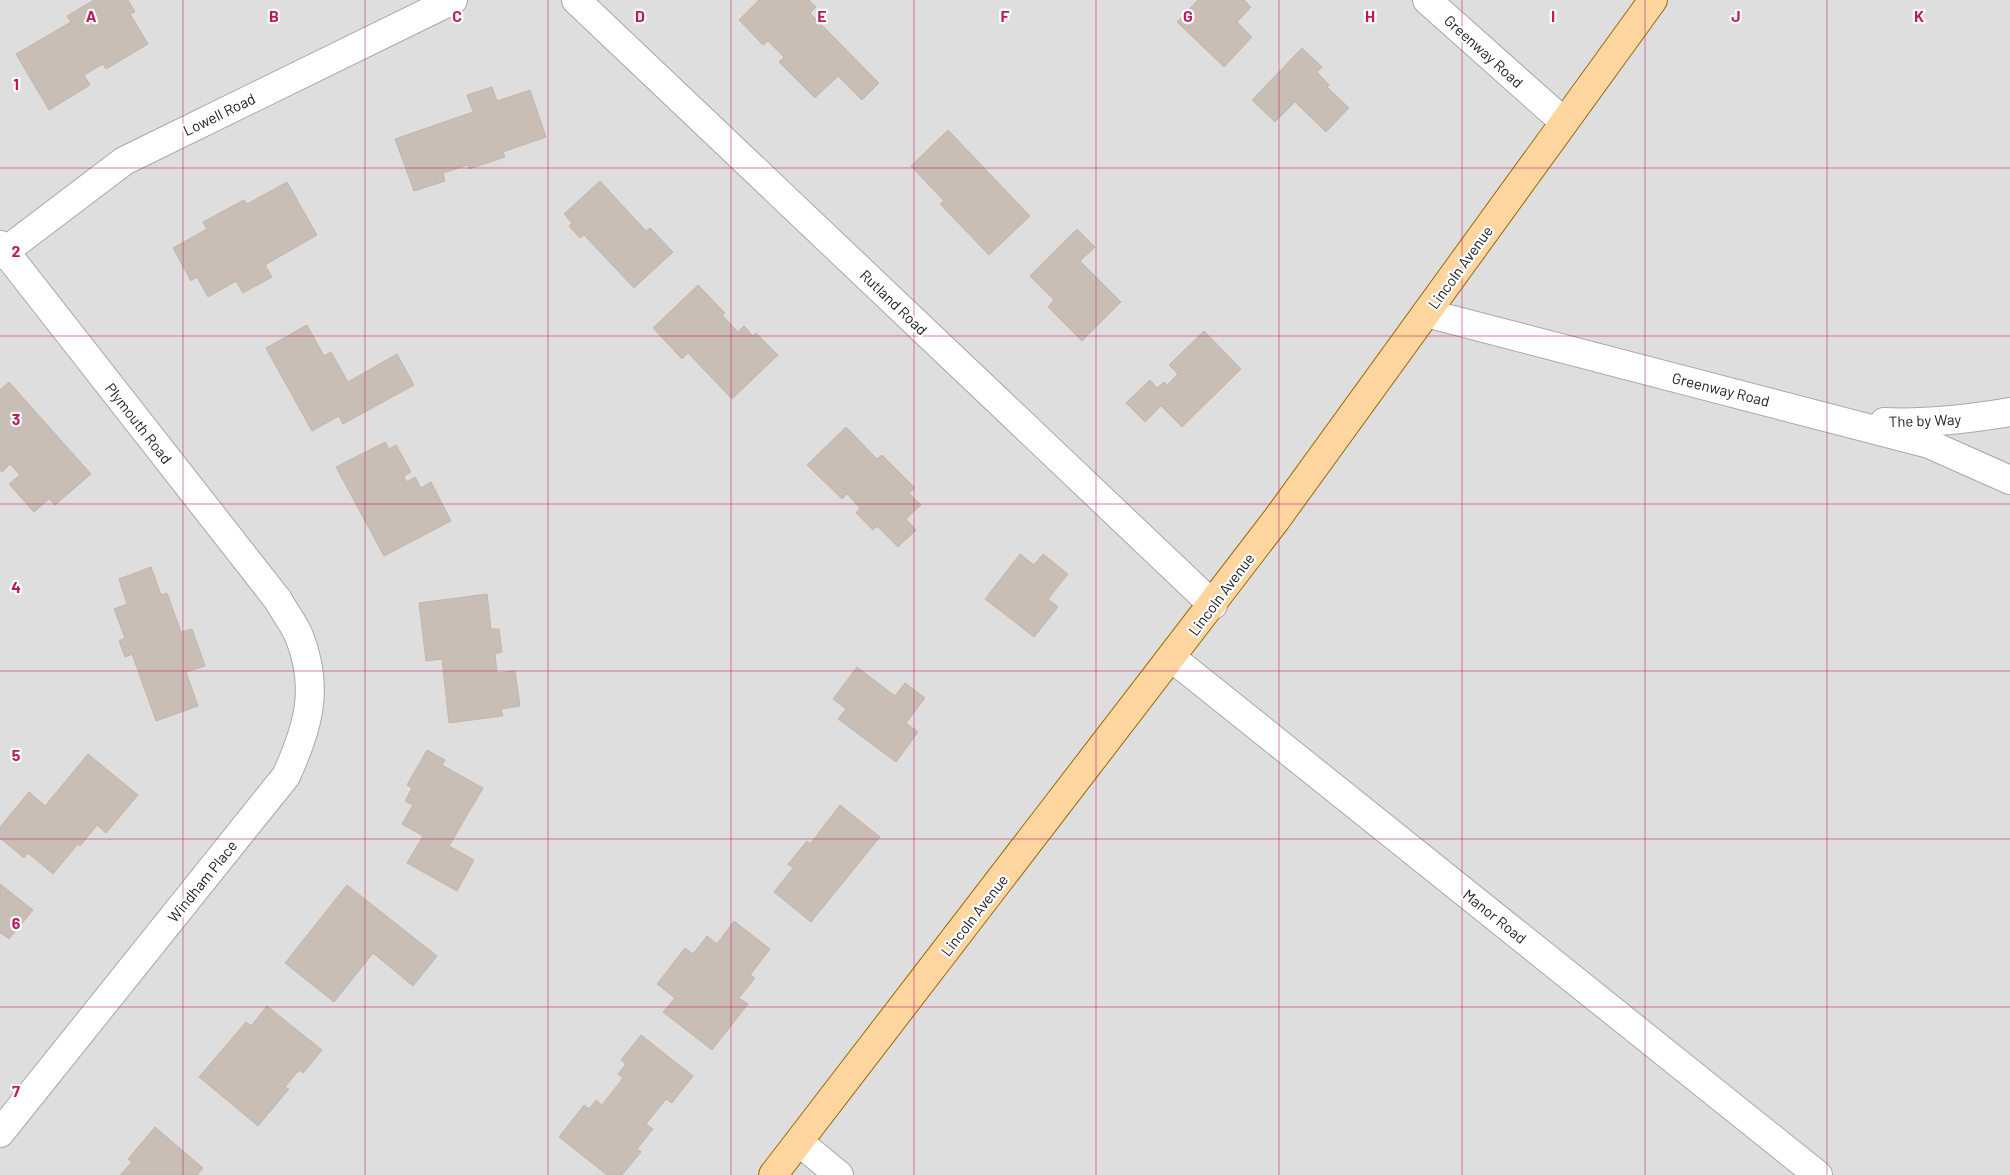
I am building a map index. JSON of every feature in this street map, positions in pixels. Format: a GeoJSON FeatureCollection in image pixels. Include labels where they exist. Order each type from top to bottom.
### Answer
{"type":"FeatureCollection","features":[{"type":"Feature","properties":{"kind":"main road","name":"Lincoln Avenue"},"geometry":{"type":"LineString","coordinates":[[773,1175],[1213,605],[1653,0]]}},
{"type":"Feature","properties":{"kind":"street","name":"Lowell Road"},"geometry":{"type":"LineString","coordinates":[[2,250],[124,161],[453,0]]}},
{"type":"Feature","properties":{"kind":"street","name":"Rutland Road"},"geometry":{"type":"LineString","coordinates":[[576,0],[1213,605]]}},
{"type":"Feature","properties":{"kind":"street","name":"Greenway Road"},"geometry":{"type":"LineString","coordinates":[[1427,0],[1564,122]]}},
{"type":"Feature","properties":{"kind":"street","name":"Plymouth Road"},"geometry":{"type":"LineString","coordinates":[[2,250],[278,600]]}},
{"type":"Feature","properties":{"kind":"street","name":"Greenway Road"},"geometry":{"type":"LineString","coordinates":[[1426,314],[1929,444],[2010,480]]}},
{"type":"Feature","properties":{"kind":"street","name":"The by Way"},"geometry":{"type":"LineString","coordinates":[[1840,420],[1906,423],[1972,418],[2010,412]]}},
{"type":"Feature","properties":{"kind":"street","name":"Windham Place"},"geometry":{"type":"LineString","coordinates":[[0,1133],[286,776],[303,740],[309,706],[308,672],[298,636],[278,600]]}},
{"type":"Feature","properties":{"kind":"street","name":"Manor Road"},"geometry":{"type":"LineString","coordinates":[[1172,658],[1818,1175]]}},
{"type":"Feature","properties":{"kind":"street"},"geometry":{"type":"LineString","coordinates":[[799,1142],[839,1175]]}},
{"type":"Feature","properties":{"kind":"shaded area"},"geometry":{"type":"Polygon","coordinates":[[[0,0],[2010,0],[2010,1175],[0,1175],[0,0]]]}},
{"type":"Feature","properties":{"kind":"building"},"geometry":{"type":"Polygon","coordinates":[[[94,0],[128,0],[135,12],[130,14],[148,44],[106,69],[103,64],[84,75],[90,85],[49,110],[16,54],[71,22],[67,16],[94,0]]]}},
{"type":"Feature","properties":{"kind":"building"},"geometry":{"type":"Polygon","coordinates":[[[759,0],[809,0],[816,7],[810,13],[879,83],[862,100],[838,76],[815,98],[779,62],[784,57],[768,41],[763,45],[739,20],[759,0]]]}},
{"type":"Feature","properties":{"kind":"building"},"geometry":{"type":"Polygon","coordinates":[[[1198,0],[1244,0],[1251,7],[1237,22],[1252,37],[1224,67],[1177,22],[1198,0]]]}},
{"type":"Feature","properties":{"kind":"building"},"geometry":{"type":"Polygon","coordinates":[[[1302,48],[1322,67],[1317,72],[1329,85],[1327,87],[1349,108],[1326,132],[1295,102],[1275,122],[1252,100],[1302,48]]]}},
{"type":"Feature","properties":{"kind":"building"},"geometry":{"type":"Polygon","coordinates":[[[492,87],[497,101],[530,90],[546,137],[503,152],[505,157],[469,169],[468,165],[443,173],[445,181],[414,191],[395,139],[473,112],[467,95],[492,87]]]}},
{"type":"Feature","properties":{"kind":"building"},"geometry":{"type":"Polygon","coordinates":[[[948,130],[1030,216],[989,255],[940,204],[944,201],[911,166],[948,130]]]}},
{"type":"Feature","properties":{"kind":"building"},"geometry":{"type":"Polygon","coordinates":[[[600,181],[646,231],[650,228],[673,252],[634,288],[584,235],[580,238],[569,226],[572,223],[564,214],[600,181]]]}},
{"type":"Feature","properties":{"kind":"building"},"geometry":{"type":"Polygon","coordinates":[[[287,182],[317,235],[265,265],[272,277],[243,293],[236,281],[208,297],[197,277],[191,281],[173,248],[207,229],[203,222],[244,200],[247,204],[287,182]]]}},
{"type":"Feature","properties":{"kind":"building"},"geometry":{"type":"Polygon","coordinates":[[[1077,229],[1095,247],[1080,261],[1121,302],[1082,341],[1048,307],[1054,300],[1030,276],[1077,229]]]}},
{"type":"Feature","properties":{"kind":"building"},"geometry":{"type":"Polygon","coordinates":[[[698,285],[725,313],[722,315],[738,332],[744,326],[753,336],[756,333],[778,355],[732,399],[688,353],[682,359],[653,328],[698,285]]]}},
{"type":"Feature","properties":{"kind":"building"},"geometry":{"type":"Polygon","coordinates":[[[307,325],[324,356],[331,352],[348,382],[397,354],[414,385],[343,424],[339,416],[312,431],[266,348],[307,325]]]}},
{"type":"Feature","properties":{"kind":"building"},"geometry":{"type":"Polygon","coordinates":[[[1204,331],[1241,369],[1182,427],[1161,406],[1145,422],[1126,403],[1150,380],[1157,388],[1164,382],[1167,385],[1178,374],[1169,365],[1204,331]]]}},
{"type":"Feature","properties":{"kind":"building"},"geometry":{"type":"Polygon","coordinates":[[[9,382],[91,474],[55,505],[49,499],[34,512],[9,484],[20,475],[10,464],[2,472],[0,470],[0,390],[9,382]]]}},
{"type":"Feature","properties":{"kind":"building"},"geometry":{"type":"Polygon","coordinates":[[[846,427],[877,459],[882,455],[915,488],[909,493],[921,505],[906,519],[916,530],[898,547],[877,526],[873,530],[856,513],[860,508],[847,494],[842,499],[807,465],[846,427]]]}},
{"type":"Feature","properties":{"kind":"building"},"geometry":{"type":"Polygon","coordinates":[[[385,442],[389,449],[396,445],[411,472],[404,476],[406,482],[415,477],[421,488],[431,482],[451,521],[384,556],[336,467],[385,442]]]}},
{"type":"Feature","properties":{"kind":"building"},"geometry":{"type":"Polygon","coordinates":[[[1020,554],[1034,565],[1043,554],[1068,574],[1048,599],[1058,607],[1034,637],[985,599],[1020,554]]]}},
{"type":"Feature","properties":{"kind":"building"},"geometry":{"type":"Polygon","coordinates":[[[151,567],[161,595],[167,593],[181,632],[192,629],[205,666],[186,672],[198,706],[156,721],[132,654],[125,657],[119,641],[125,638],[114,609],[127,604],[119,579],[151,567]]]}},
{"type":"Feature","properties":{"kind":"building"},"geometry":{"type":"Polygon","coordinates":[[[487,594],[491,629],[499,629],[502,652],[495,654],[497,673],[515,671],[520,706],[501,709],[503,716],[449,723],[442,659],[426,661],[419,603],[487,594]]]}},
{"type":"Feature","properties":{"kind":"building"},"geometry":{"type":"Polygon","coordinates":[[[857,667],[895,696],[905,683],[925,698],[906,723],[918,732],[896,762],[838,719],[846,709],[833,699],[857,667]]]}},
{"type":"Feature","properties":{"kind":"building"},"geometry":{"type":"Polygon","coordinates":[[[427,750],[445,760],[442,765],[483,788],[449,846],[474,860],[457,891],[407,863],[423,836],[402,824],[413,805],[405,801],[412,788],[407,785],[427,750]]]}},
{"type":"Feature","properties":{"kind":"building"},"geometry":{"type":"Polygon","coordinates":[[[88,754],[138,795],[106,833],[97,825],[53,874],[28,853],[24,858],[0,838],[0,827],[29,792],[45,806],[88,754]]]}},
{"type":"Feature","properties":{"kind":"building"},"geometry":{"type":"Polygon","coordinates":[[[840,805],[880,837],[811,922],[774,892],[793,868],[788,864],[807,841],[810,844],[840,805]]]}},
{"type":"Feature","properties":{"kind":"building"},"geometry":{"type":"Polygon","coordinates":[[[0,884],[33,910],[9,939],[0,934],[0,884]]]}},
{"type":"Feature","properties":{"kind":"building"},"geometry":{"type":"Polygon","coordinates":[[[347,885],[437,956],[413,986],[373,953],[334,1002],[285,963],[347,885]]]}},
{"type":"Feature","properties":{"kind":"building"},"geometry":{"type":"Polygon","coordinates":[[[734,921],[770,949],[750,975],[755,978],[739,998],[748,1004],[712,1050],[663,1012],[675,998],[657,984],[685,948],[693,954],[707,936],[717,944],[734,921]]]}},
{"type":"Feature","properties":{"kind":"building"},"geometry":{"type":"Polygon","coordinates":[[[267,1006],[322,1050],[303,1073],[299,1070],[285,1087],[289,1089],[258,1126],[199,1077],[246,1022],[251,1026],[267,1006]]]}},
{"type":"Feature","properties":{"kind":"building"},"geometry":{"type":"Polygon","coordinates":[[[641,1035],[693,1076],[672,1103],[666,1099],[646,1124],[653,1129],[637,1149],[641,1152],[622,1175],[607,1175],[559,1137],[584,1105],[589,1109],[596,1100],[602,1105],[623,1078],[618,1074],[626,1064],[621,1060],[641,1035]]]}},
{"type":"Feature","properties":{"kind":"building"},"geometry":{"type":"Polygon","coordinates":[[[155,1127],[203,1168],[197,1175],[120,1175],[132,1162],[128,1159],[155,1127]]]}}]}
